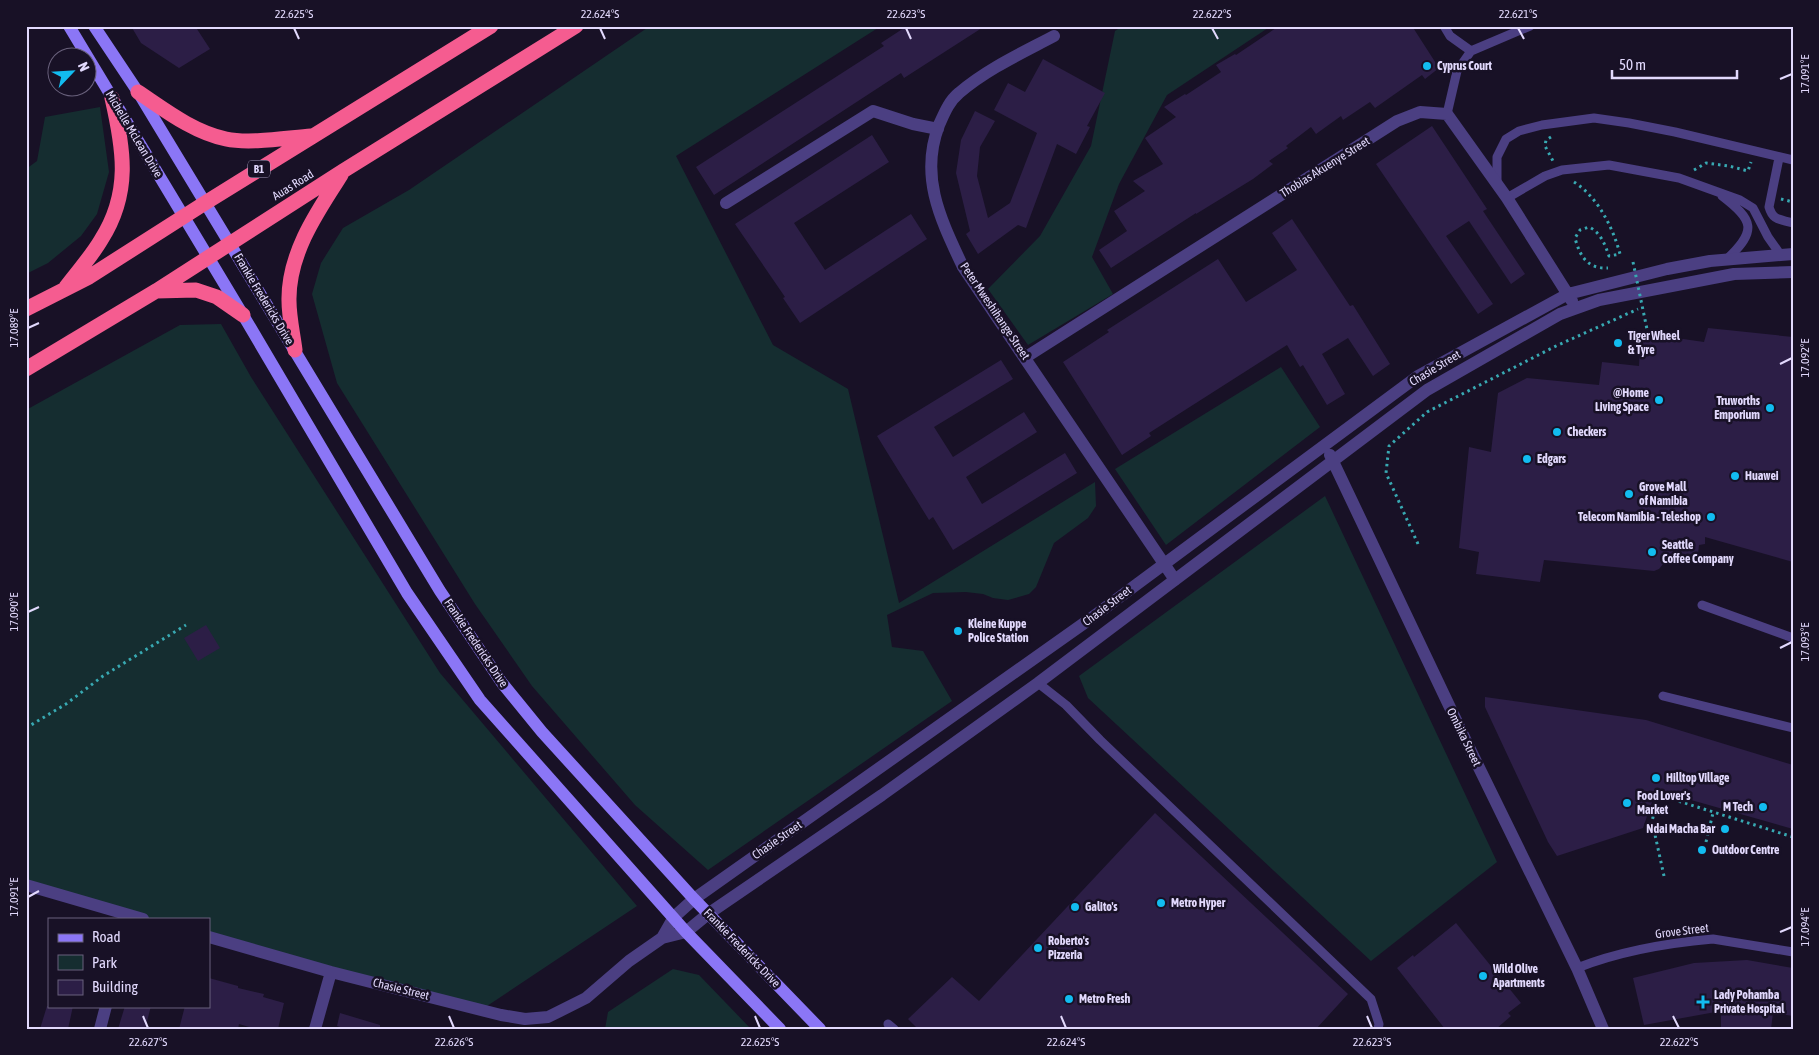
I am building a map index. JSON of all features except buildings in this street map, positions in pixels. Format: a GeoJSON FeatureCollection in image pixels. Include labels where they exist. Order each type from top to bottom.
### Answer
{"type":"FeatureCollection","features":[{"type":"Feature","properties":{"kind":"highway","name":"B1"},"geometry":{"type":"LineString","coordinates":[[26,309],[89,277],[491,26]]}},
{"type":"Feature","properties":{"kind":"highway","name":"Auas Road"},"geometry":{"type":"LineString","coordinates":[[26,369],[156,291],[343,171],[576,26]]}},
{"type":"Feature","properties":{"kind":"highway"},"geometry":{"type":"LineString","coordinates":[[138,92],[181,121],[204,132],[226,139],[246,141],[314,136]]}},
{"type":"Feature","properties":{"kind":"highway"},"geometry":{"type":"LineString","coordinates":[[64,290],[100,242],[116,213],[123,181],[124,159],[112,98]]}},
{"type":"Feature","properties":{"kind":"highway"},"geometry":{"type":"LineString","coordinates":[[295,350],[289,301],[293,268],[299,250],[320,208],[343,171]]}},
{"type":"Feature","properties":{"kind":"highway"},"geometry":{"type":"LineString","coordinates":[[156,291],[196,290],[217,296],[243,315]]}},
{"type":"Feature","properties":{"kind":"main road","name":"Michelle McLean Drive"},"geometry":{"type":"LineString","coordinates":[[69,26],[184,216]]}},
{"type":"Feature","properties":{"kind":"main road","name":"Michelle McLean Drive"},"geometry":{"type":"LineString","coordinates":[[94,26],[138,92],[205,203]]}},
{"type":"Feature","properties":{"kind":"main road","name":"Frankie Fredericks Drive"},"geometry":{"type":"LineString","coordinates":[[205,203],[440,590],[502,683],[542,732],[694,899],[820,1029]]}},
{"type":"Feature","properties":{"kind":"main road","name":"Frankie Fredericks Drive"},"geometry":{"type":"LineString","coordinates":[[184,216],[407,593],[480,700],[686,932],[780,1029]]}},
{"type":"Feature","properties":{"kind":"street","name":"Peter Mweshihange Street"},"geometry":{"type":"LineString","coordinates":[[1054,36],[983,75],[957,94],[945,112],[938,129],[931,153],[931,180],[940,218],[963,267],[1026,357],[1175,580]]}},
{"type":"Feature","properties":{"kind":"street"},"geometry":{"type":"LineString","coordinates":[[726,203],[874,111],[913,124],[938,129]]}},
{"type":"Feature","properties":{"kind":"street","name":"Thobias Akuenye Street"},"geometry":{"type":"LineString","coordinates":[[1026,357],[1397,121],[1420,112],[1447,114]]}},
{"type":"Feature","properties":{"kind":"street"},"geometry":{"type":"LineString","coordinates":[[1447,114],[1497,182],[1575,307]]}},
{"type":"Feature","properties":{"kind":"street","name":"Chasie Street"},"geometry":{"type":"LineString","coordinates":[[662,938],[674,917],[694,899],[1090,619],[1418,376],[1568,294],[1710,260],[1786,254]]}},
{"type":"Feature","properties":{"kind":"street","name":"Chasie Street"},"geometry":{"type":"LineString","coordinates":[[210,937],[331,972],[502,1015],[525,1019],[548,1017],[586,998],[629,961],[662,938],[686,932],[708,914],[882,795],[1038,683],[1427,390],[1575,307],[1599,300],[1734,274],[1793,272]]}},
{"type":"Feature","properties":{"kind":"street","name":"Ombika Street"},"geometry":{"type":"LineString","coordinates":[[1324,446],[1333,461],[1576,968],[1603,1029]]}},
{"type":"Feature","properties":{"kind":"street"},"geometry":{"type":"LineString","coordinates":[[26,885],[126,916]]}},
{"type":"Feature","properties":{"kind":"street"},"geometry":{"type":"LineString","coordinates":[[315,1029],[331,972]]}},
{"type":"Feature","properties":{"kind":"street"},"geometry":{"type":"LineString","coordinates":[[100,1029],[105,1008]]}},
{"type":"Feature","properties":{"kind":"lane"},"geometry":{"type":"LineString","coordinates":[[1444,26],[1450,36],[1471,51]]}},
{"type":"Feature","properties":{"kind":"lane"},"geometry":{"type":"LineString","coordinates":[[1447,114],[1457,71],[1471,51],[1530,26]]}},
{"type":"Feature","properties":{"kind":"lane"},"geometry":{"type":"LineString","coordinates":[[1497,182],[1497,157],[1506,139],[1519,131],[1542,125],[1594,118],[1674,132],[1793,160]]}},
{"type":"Feature","properties":{"kind":"lane"},"geometry":{"type":"LineString","coordinates":[[1779,158],[1769,207],[1774,218],[1793,222]]}},
{"type":"Feature","properties":{"kind":"lane"},"geometry":{"type":"LineString","coordinates":[[1507,198],[1557,171],[1609,165],[1679,178],[1740,200],[1753,208],[1768,237],[1786,254]]}},
{"type":"Feature","properties":{"kind":"lane"},"geometry":{"type":"LineString","coordinates":[[1715,191],[1746,216],[1748,227],[1743,243],[1727,259]]}},
{"type":"Feature","properties":{"kind":"lane"},"geometry":{"type":"LineString","coordinates":[[1702,605],[1793,638]]}},
{"type":"Feature","properties":{"kind":"lane"},"geometry":{"type":"LineString","coordinates":[[1038,683],[1066,705],[1100,740],[1371,999],[1379,1024],[1378,1029]]}},
{"type":"Feature","properties":{"kind":"lane"},"geometry":{"type":"LineString","coordinates":[[1663,696],[1793,728]]}},
{"type":"Feature","properties":{"kind":"lane","name":"Grove Street"},"geometry":{"type":"LineString","coordinates":[[1576,968],[1603,958],[1642,949],[1713,939],[1793,952]]}},
{"type":"Feature","properties":{"kind":"path"},"geometry":{"type":"LineString","coordinates":[[1552,137],[1546,140],[1545,146],[1557,171],[1580,186],[1600,208],[1616,240],[1620,254],[1609,256],[1602,239],[1595,229],[1589,227],[1580,230],[1576,238],[1578,246],[1591,266],[1610,268]]}},
{"type":"Feature","properties":{"kind":"path"},"geometry":{"type":"LineString","coordinates":[[1679,178],[1706,163],[1745,170]]}},
{"type":"Feature","properties":{"kind":"path"},"geometry":{"type":"LineString","coordinates":[[1626,264],[1633,262],[1648,334]]}},
{"type":"Feature","properties":{"kind":"path"},"geometry":{"type":"LineString","coordinates":[[1418,544],[1386,472],[1390,446],[1427,412],[1556,346],[1648,304]]}},
{"type":"Feature","properties":{"kind":"path"},"geometry":{"type":"LineString","coordinates":[[26,728],[66,704],[103,676],[186,625]]}},
{"type":"Feature","properties":{"kind":"path"},"geometry":{"type":"LineString","coordinates":[[1664,876],[1652,821],[1659,795],[1793,837]]}},
{"type":"Feature","properties":{"kind":"path"},"geometry":{"type":"LineString","coordinates":[[1706,842],[1713,813]]}},
{"type":"Feature","properties":{"kind":"green space"},"geometry":{"type":"Polygon","coordinates":[[[650,26],[881,26],[676,156],[773,345],[848,389],[899,603],[1095,482],[1096,506],[1088,518],[1054,543],[1036,587],[1029,594],[1008,600],[966,592],[933,593],[887,615],[892,647],[923,651],[952,701],[708,870],[635,805],[532,686],[475,604],[337,383],[312,294],[321,263],[343,228],[409,190],[650,26]]]}},
{"type":"Feature","properties":{"kind":"green space"},"geometry":{"type":"Polygon","coordinates":[[[1123,26],[1271,26],[1167,95],[1119,184],[1092,257],[1113,294],[1028,345],[988,289],[1040,236],[1091,146],[1115,31],[1123,26]]]}},
{"type":"Feature","properties":{"kind":"green space"},"geometry":{"type":"Polygon","coordinates":[[[100,107],[109,172],[97,214],[81,236],[48,263],[26,274],[26,169],[37,161],[45,117],[100,107]]]}},
{"type":"Feature","properties":{"kind":"green space"},"geometry":{"type":"Polygon","coordinates":[[[221,324],[251,377],[440,673],[637,906],[481,1010],[210,936],[210,918],[141,918],[26,885],[26,410],[180,325],[221,324]]]}},
{"type":"Feature","properties":{"kind":"green space"},"geometry":{"type":"Polygon","coordinates":[[[1281,367],[1320,427],[1166,545],[1115,469],[1281,367]]]}},
{"type":"Feature","properties":{"kind":"green space"},"geometry":{"type":"Polygon","coordinates":[[[1325,496],[1497,862],[1371,961],[1088,698],[1079,676],[1325,496]]]}},
{"type":"Feature","properties":{"kind":"green space"},"geometry":{"type":"Polygon","coordinates":[[[673,969],[699,975],[751,1029],[605,1029],[608,1012],[673,969]]]}},
{"type":"Feature","properties":{"kind":"place","name":"Cyprus Court"},"geometry":{"type":"Point","coordinates":[1427,66]}},
{"type":"Feature","properties":{"kind":"place","name":"Tiger Wheel & Tyre"},"geometry":{"type":"Point","coordinates":[1618,343]}},
{"type":"Feature","properties":{"kind":"place","name":"@Home Living Space"},"geometry":{"type":"Point","coordinates":[1659,400]}},
{"type":"Feature","properties":{"kind":"place","name":"Truworths Emporium"},"geometry":{"type":"Point","coordinates":[1770,408]}},
{"type":"Feature","properties":{"kind":"place","name":"Checkers"},"geometry":{"type":"Point","coordinates":[1557,432]}},
{"type":"Feature","properties":{"kind":"place","name":"Edgars"},"geometry":{"type":"Point","coordinates":[1527,459]}},
{"type":"Feature","properties":{"kind":"place","name":"Huawei"},"geometry":{"type":"Point","coordinates":[1735,476]}},
{"type":"Feature","properties":{"kind":"place","name":"Grove Mall of Namibia"},"geometry":{"type":"Point","coordinates":[1629,494]}},
{"type":"Feature","properties":{"kind":"place","name":"Telecom Namibia - Teleshop"},"geometry":{"type":"Point","coordinates":[1711,517]}},
{"type":"Feature","properties":{"kind":"place","name":"Seattle Coffee Company"},"geometry":{"type":"Point","coordinates":[1652,552]}},
{"type":"Feature","properties":{"kind":"place","name":"Kleine Kuppe Police Station"},"geometry":{"type":"Point","coordinates":[958,631]}},
{"type":"Feature","properties":{"kind":"place","name":"Hilltop Village"},"geometry":{"type":"Point","coordinates":[1656,778]}},
{"type":"Feature","properties":{"kind":"place","name":"Food Lover's Market"},"geometry":{"type":"Point","coordinates":[1627,803]}},
{"type":"Feature","properties":{"kind":"place","name":"M Tech"},"geometry":{"type":"Point","coordinates":[1763,807]}},
{"type":"Feature","properties":{"kind":"place","name":"Ndai Macha Bar"},"geometry":{"type":"Point","coordinates":[1725,829]}},
{"type":"Feature","properties":{"kind":"place","name":"Outdoor Centre"},"geometry":{"type":"Point","coordinates":[1702,850]}},
{"type":"Feature","properties":{"kind":"place","name":"Metro Hyper"},"geometry":{"type":"Point","coordinates":[1161,903]}},
{"type":"Feature","properties":{"kind":"place","name":"Galito's"},"geometry":{"type":"Point","coordinates":[1075,907]}},
{"type":"Feature","properties":{"kind":"place","name":"Roberto's Pizzeria"},"geometry":{"type":"Point","coordinates":[1038,948]}},
{"type":"Feature","properties":{"kind":"place","name":"Wild Olive Apartments"},"geometry":{"type":"Point","coordinates":[1483,976]}},
{"type":"Feature","properties":{"kind":"place","name":"Metro Fresh"},"geometry":{"type":"Point","coordinates":[1069,999]}},
{"type":"Feature","properties":{"kind":"place","name":"Lady Pohamba Private Hospital"},"geometry":{"type":"Point","coordinates":[1703,1002]}}]}
